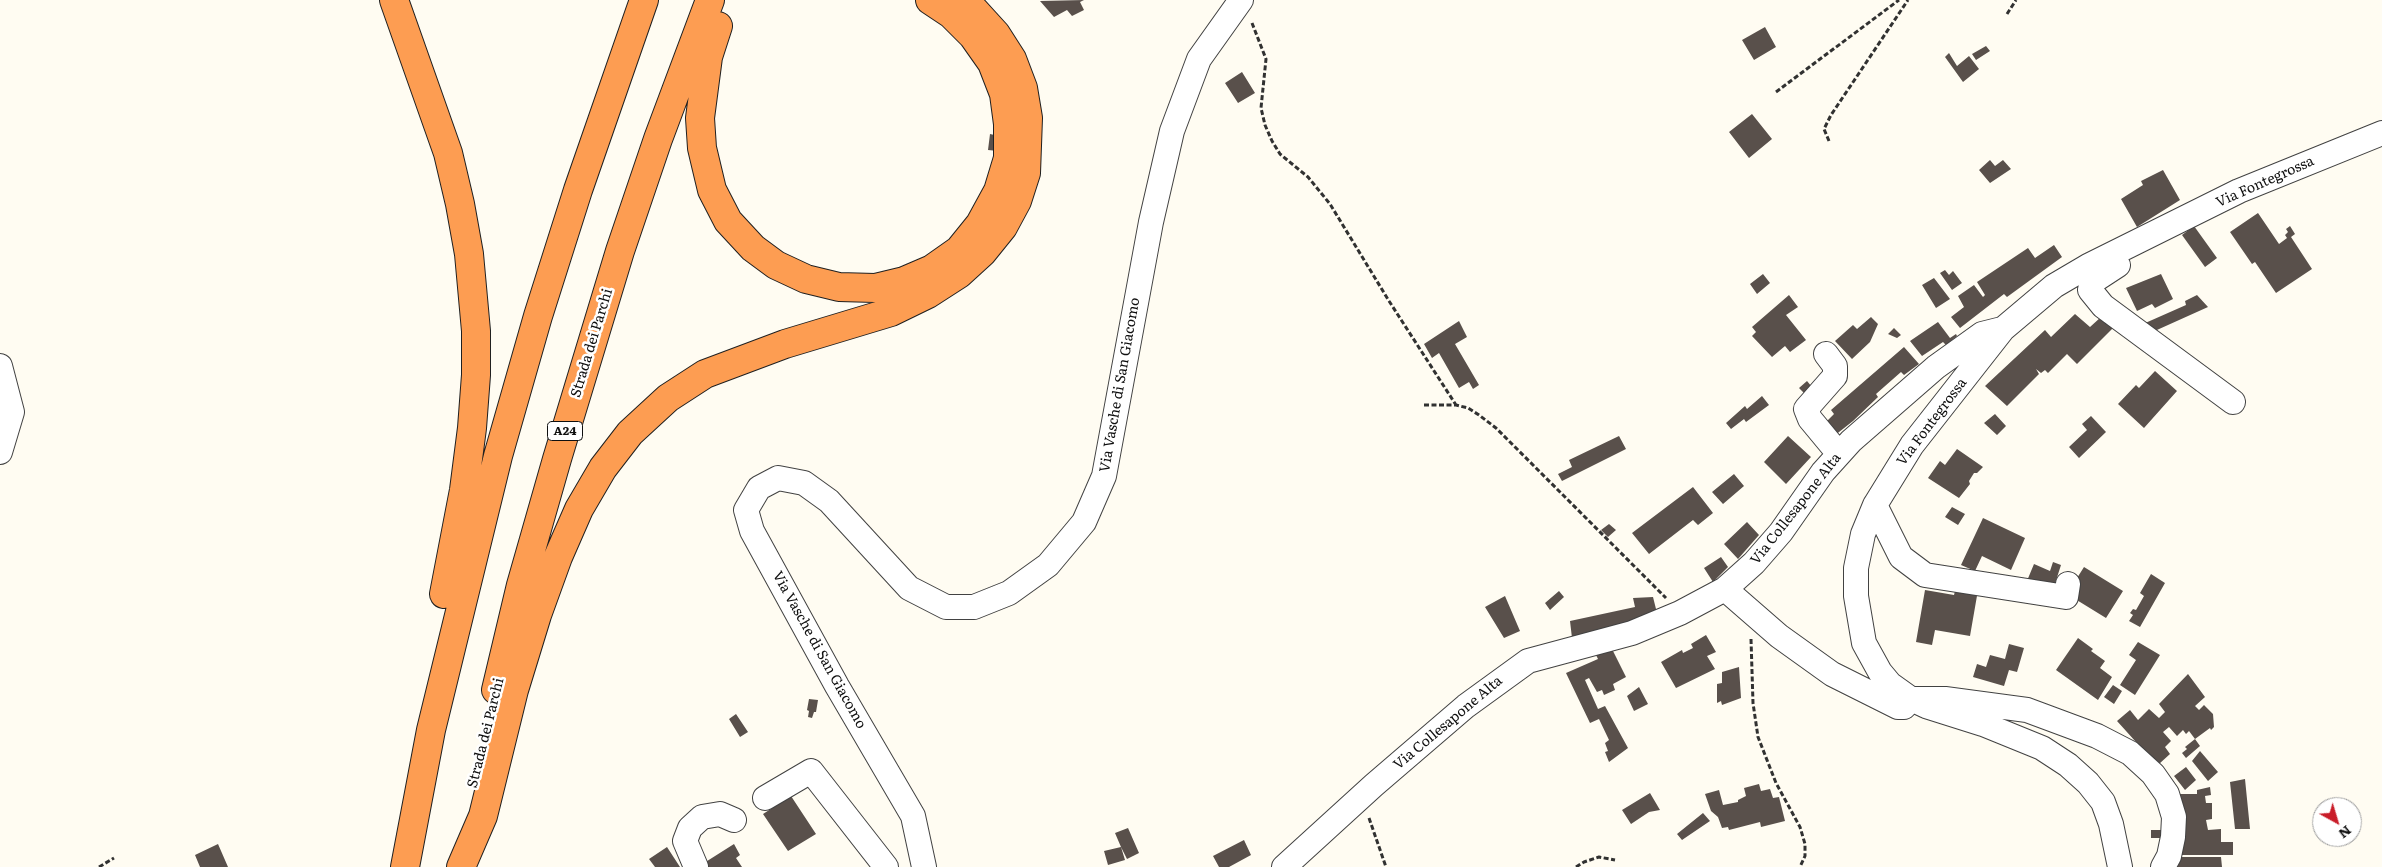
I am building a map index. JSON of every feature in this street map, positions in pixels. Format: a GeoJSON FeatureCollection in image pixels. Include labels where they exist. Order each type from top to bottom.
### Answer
{"type":"FeatureCollection","features":[{"type":"Feature","properties":{"kind":"highway"},"geometry":{"type":"LineString","coordinates":[[394,0],[448,153],[469,254],[476,331],[475,402],[464,490],[430,661],[431,730]]}},
{"type":"Feature","properties":{"kind":"highway"},"geometry":{"type":"LineString","coordinates":[[717,4],[700,118],[702,148],[712,190],[728,221],[753,248],[776,265],[806,279],[840,287],[875,288],[904,281],[932,269],[959,250],[980,224],[998,191],[1008,158],[1008,124],[1004,94],[992,63],[973,36],[951,14],[930,0]]}},
{"type":"Feature","properties":{"kind":"highway"},"geometry":{"type":"LineString","coordinates":[[461,867],[483,816],[514,690],[537,615],[558,557],[578,509],[603,468],[630,432],[668,398],[705,374],[785,344],[891,312],[928,294],[959,274],[982,253],[1003,227],[1017,201],[1026,173],[1028,118],[1023,88],[1012,59],[996,34],[965,0]]}},
{"type":"Feature","properties":{"kind":"highway","name":"Strada dei Parchi"},"geometry":{"type":"LineString","coordinates":[[454,867],[521,585],[620,251],[658,139],[717,4]]}},
{"type":"Feature","properties":{"kind":"highway"},"geometry":{"type":"LineString","coordinates":[[405,867],[431,730],[498,456],[538,316],[641,6]]}},
{"type":"Feature","properties":{"kind":"street","name":"Via Vasche di San Giacomo"},"geometry":{"type":"LineString","coordinates":[[924,867],[913,816],[837,686],[752,531],[746,510],[759,488],[778,478],[804,483],[829,501],[909,588],[946,607],[974,607],[1009,593],[1048,565],[1084,522],[1104,476],[1151,222],[1172,131],[1199,59],[1245,7]]}},
{"type":"Feature","properties":{"kind":"street","name":"Via Fontegrossa"},"geometry":{"type":"LineString","coordinates":[[2120,867],[2111,824],[2103,802],[2088,783],[2068,765],[2042,748],[1984,724],[1938,712],[1911,699],[1890,684],[1880,672],[1872,661],[1860,628],[1856,596],[1856,568],[1863,534],[1875,505],[1912,445],[2003,329],[2054,286],[2088,266],[2239,191],[2382,133]]}},
{"type":"Feature","properties":{"kind":"street"},"geometry":{"type":"LineString","coordinates":[[2155,233],[2139,250],[2092,282],[2090,290],[2102,306],[2116,318],[2233,402]]}},
{"type":"Feature","properties":{"kind":"street","name":"Via Collesapone Alta"},"geometry":{"type":"LineString","coordinates":[[1284,867],[1466,706],[1528,660],[1632,633],[1680,613],[1725,589],[1754,564],[1781,532],[1824,472],[1851,441],[1936,367],[1982,334],[2003,329]]}},
{"type":"Feature","properties":{"kind":"street"},"geometry":{"type":"LineString","coordinates":[[1826,354],[1835,366],[1835,376],[1806,409],[1810,419],[1839,454]]}},
{"type":"Feature","properties":{"kind":"street"},"geometry":{"type":"LineString","coordinates":[[0,366],[12,412],[0,452]]}},
{"type":"Feature","properties":{"kind":"street"},"geometry":{"type":"LineString","coordinates":[[1875,505],[1901,558],[1925,575],[2066,597],[2068,584]]}},
{"type":"Feature","properties":{"kind":"street"},"geometry":{"type":"LineString","coordinates":[[1725,589],[1751,613],[1832,674],[1855,687],[1898,706],[1904,707],[1911,699],[1945,699],[2027,710],[2097,736],[2130,753],[2153,774],[2167,794],[2174,817],[2173,837],[2169,856],[2164,867]]}},
{"type":"Feature","properties":{"kind":"street"},"geometry":{"type":"LineString","coordinates":[[765,798],[811,771],[886,867]]}},
{"type":"Feature","properties":{"kind":"street"},"geometry":{"type":"LineString","coordinates":[[696,867],[685,841],[690,828],[702,817],[720,814],[734,820]]}},
{"type":"Feature","properties":{"kind":"path"},"geometry":{"type":"LineString","coordinates":[[1776,92],[1899,0]]}},
{"type":"Feature","properties":{"kind":"path"},"geometry":{"type":"LineString","coordinates":[[1829,141],[1824,129],[1831,115],[1908,0]]}},
{"type":"Feature","properties":{"kind":"path"},"geometry":{"type":"LineString","coordinates":[[2007,14],[2016,0]]}},
{"type":"Feature","properties":{"kind":"path"},"geometry":{"type":"LineString","coordinates":[[1245,7],[1266,59],[1261,108],[1265,125],[1272,141],[1280,154],[1308,177],[1330,204],[1389,301],[1456,405]]}},
{"type":"Feature","properties":{"kind":"path"},"geometry":{"type":"LineString","coordinates":[[1424,405],[1444,403],[1468,408],[1496,428],[1566,500],[1642,571],[1680,613]]}},
{"type":"Feature","properties":{"kind":"path"},"geometry":{"type":"LineString","coordinates":[[1751,613],[1752,703],[1758,737],[1776,783],[1800,827],[1805,844],[1805,856],[1800,867]]}},
{"type":"Feature","properties":{"kind":"path"},"geometry":{"type":"LineString","coordinates":[[1362,796],[1386,867]]}},
{"type":"Feature","properties":{"kind":"path"},"geometry":{"type":"LineString","coordinates":[[99,867],[114,858]]}},
{"type":"Feature","properties":{"kind":"path"},"geometry":{"type":"LineString","coordinates":[[1576,867],[1598,858],[1615,860]]}},
{"type":"Feature","properties":{"kind":"building"},"geometry":{"type":"Polygon","coordinates":[[[1084,0],[1080,2],[1084,10],[1072,16],[1067,10],[1054,17],[1040,1],[1084,0]]]}},
{"type":"Feature","properties":{"kind":"building"},"geometry":{"type":"Polygon","coordinates":[[[1765,27],[1776,47],[1754,60],[1742,40],[1765,27]]]}},
{"type":"Feature","properties":{"kind":"building"},"geometry":{"type":"Polygon","coordinates":[[[1986,46],[1990,51],[1976,60],[1972,54],[1986,46]]]}},
{"type":"Feature","properties":{"kind":"building"},"geometry":{"type":"Polygon","coordinates":[[[1949,53],[1957,66],[1969,56],[1979,69],[1963,82],[1945,57],[1949,53]]]}},
{"type":"Feature","properties":{"kind":"building"},"geometry":{"type":"Polygon","coordinates":[[[1242,72],[1255,93],[1238,103],[1225,83],[1242,72]]]}},
{"type":"Feature","properties":{"kind":"building"},"geometry":{"type":"Polygon","coordinates":[[[1752,114],[1772,139],[1749,158],[1729,132],[1752,114]]]}},
{"type":"Feature","properties":{"kind":"building"},"geometry":{"type":"Polygon","coordinates":[[[990,134],[999,136],[998,151],[988,150],[990,134]]]}},
{"type":"Feature","properties":{"kind":"building"},"geometry":{"type":"Polygon","coordinates":[[[1990,160],[1995,166],[2003,160],[2011,169],[1990,183],[1979,170],[1990,160]]]}},
{"type":"Feature","properties":{"kind":"building"},"geometry":{"type":"Polygon","coordinates":[[[2163,170],[2180,200],[2137,227],[2121,199],[2143,185],[2141,181],[2163,170]]]}},
{"type":"Feature","properties":{"kind":"building"},"geometry":{"type":"Polygon","coordinates":[[[2258,213],[2279,244],[2287,238],[2285,235],[2288,232],[2286,229],[2290,226],[2295,234],[2291,237],[2312,269],[2276,293],[2255,262],[2252,264],[2230,232],[2258,213]]]}},
{"type":"Feature","properties":{"kind":"building"},"geometry":{"type":"Polygon","coordinates":[[[2194,226],[2217,258],[2205,267],[2182,235],[2194,226]]]}},
{"type":"Feature","properties":{"kind":"building"},"geometry":{"type":"Polygon","coordinates":[[[2054,245],[2062,257],[2007,297],[2004,294],[1960,328],[1951,317],[1964,307],[1958,296],[1974,285],[1983,297],[1985,295],[1977,282],[2028,248],[2035,258],[2054,245]]]}},
{"type":"Feature","properties":{"kind":"building"},"geometry":{"type":"Polygon","coordinates":[[[1945,270],[1949,275],[1953,271],[1962,283],[1952,290],[1940,273],[1945,270]]]}},
{"type":"Feature","properties":{"kind":"building"},"geometry":{"type":"Polygon","coordinates":[[[1763,274],[1770,283],[1757,294],[1750,284],[1763,274]]]}},
{"type":"Feature","properties":{"kind":"building"},"geometry":{"type":"Polygon","coordinates":[[[2161,274],[2173,299],[2155,308],[2152,304],[2137,311],[2126,288],[2161,274]]]}},
{"type":"Feature","properties":{"kind":"building"},"geometry":{"type":"Polygon","coordinates":[[[1934,278],[1950,299],[1936,308],[1922,285],[1934,278]]]}},
{"type":"Feature","properties":{"kind":"building"},"geometry":{"type":"Polygon","coordinates":[[[1789,295],[1798,307],[1786,315],[1806,340],[1790,352],[1785,346],[1772,357],[1752,336],[1756,332],[1752,327],[1789,295]]]}},
{"type":"Feature","properties":{"kind":"building"},"geometry":{"type":"Polygon","coordinates":[[[2197,295],[2208,307],[2148,334],[2143,324],[2186,305],[2185,301],[2197,295]]]}},
{"type":"Feature","properties":{"kind":"building"},"geometry":{"type":"Polygon","coordinates":[[[2075,314],[2090,327],[2101,317],[2113,328],[2077,364],[2067,354],[2048,373],[2045,370],[2041,373],[2036,369],[2039,374],[2007,406],[1985,386],[2045,330],[2051,337],[2075,314]]]}},
{"type":"Feature","properties":{"kind":"building"},"geometry":{"type":"Polygon","coordinates":[[[1871,317],[1878,324],[1870,342],[1852,359],[1835,341],[1853,325],[1857,329],[1871,317]]]}},
{"type":"Feature","properties":{"kind":"building"},"geometry":{"type":"Polygon","coordinates":[[[1459,321],[1467,337],[1455,344],[1479,385],[1473,389],[1469,382],[1459,388],[1439,353],[1432,358],[1424,344],[1459,321]]]}},
{"type":"Feature","properties":{"kind":"building"},"geometry":{"type":"Polygon","coordinates":[[[1938,322],[1950,338],[1956,334],[1957,336],[1946,345],[1943,342],[1922,356],[1910,341],[1938,322]]]}},
{"type":"Feature","properties":{"kind":"building"},"geometry":{"type":"Polygon","coordinates":[[[1894,328],[1901,335],[1897,338],[1888,334],[1894,328]]]}},
{"type":"Feature","properties":{"kind":"building"},"geometry":{"type":"Polygon","coordinates":[[[1904,347],[1919,364],[1904,375],[1901,372],[1876,394],[1878,397],[1853,421],[1834,436],[1827,421],[1834,414],[1831,410],[1904,347]]]}},
{"type":"Feature","properties":{"kind":"building"},"geometry":{"type":"Polygon","coordinates":[[[2155,371],[2177,391],[2144,428],[2118,404],[2136,385],[2139,388],[2155,371]]]}},
{"type":"Feature","properties":{"kind":"building"},"geometry":{"type":"Polygon","coordinates":[[[1807,381],[1812,387],[1805,394],[1799,388],[1807,381]]]}},
{"type":"Feature","properties":{"kind":"building"},"geometry":{"type":"Polygon","coordinates":[[[1762,396],[1769,405],[1746,422],[1744,419],[1731,429],[1726,423],[1745,406],[1747,409],[1762,396]]]}},
{"type":"Feature","properties":{"kind":"building"},"geometry":{"type":"Polygon","coordinates":[[[1995,414],[2006,426],[1997,435],[1984,423],[1995,414]]]}},
{"type":"Feature","properties":{"kind":"building"},"geometry":{"type":"Polygon","coordinates":[[[2091,416],[2106,432],[2079,458],[2069,447],[2087,430],[2082,424],[2091,416]]]}},
{"type":"Feature","properties":{"kind":"building"},"geometry":{"type":"Polygon","coordinates":[[[1619,436],[1626,449],[1562,481],[1558,474],[1572,467],[1569,460],[1619,436]]]}},
{"type":"Feature","properties":{"kind":"building"},"geometry":{"type":"Polygon","coordinates":[[[1788,436],[1811,457],[1786,484],[1764,462],[1788,436]]]}},
{"type":"Feature","properties":{"kind":"building"},"geometry":{"type":"Polygon","coordinates":[[[1957,449],[1983,467],[1977,473],[1974,473],[1969,481],[1970,484],[1959,498],[1928,478],[1940,461],[1945,465],[1957,449]]]}},
{"type":"Feature","properties":{"kind":"building"},"geometry":{"type":"Polygon","coordinates":[[[1734,474],[1744,486],[1723,504],[1712,492],[1734,474]]]}},
{"type":"Feature","properties":{"kind":"building"},"geometry":{"type":"Polygon","coordinates":[[[1693,487],[1713,513],[1698,525],[1693,520],[1649,554],[1632,533],[1693,487]]]}},
{"type":"Feature","properties":{"kind":"building"},"geometry":{"type":"Polygon","coordinates":[[[1952,507],[1965,514],[1958,525],[1945,517],[1952,507]]]}},
{"type":"Feature","properties":{"kind":"building"},"geometry":{"type":"Polygon","coordinates":[[[1983,518],[2025,538],[2011,570],[1982,556],[1975,571],[1961,565],[1983,518]]]}},
{"type":"Feature","properties":{"kind":"building"},"geometry":{"type":"Polygon","coordinates":[[[1747,522],[1759,535],[1738,559],[1724,544],[1747,522]]]}},
{"type":"Feature","properties":{"kind":"building"},"geometry":{"type":"Polygon","coordinates":[[[1609,524],[1616,530],[1608,537],[1601,530],[1609,524]]]}},
{"type":"Feature","properties":{"kind":"building"},"geometry":{"type":"Polygon","coordinates":[[[1721,557],[1728,567],[1713,582],[1704,568],[1721,557]]]}},
{"type":"Feature","properties":{"kind":"building"},"geometry":{"type":"Polygon","coordinates":[[[2053,562],[2061,565],[2052,593],[2024,588],[2034,564],[2050,571],[2053,562]]]}},
{"type":"Feature","properties":{"kind":"building"},"geometry":{"type":"Polygon","coordinates":[[[2084,567],[2123,591],[2106,618],[2067,594],[2084,567]]]}},
{"type":"Feature","properties":{"kind":"building"},"geometry":{"type":"Polygon","coordinates":[[[2151,574],[2165,583],[2140,627],[2129,621],[2133,615],[2130,613],[2133,609],[2136,610],[2144,596],[2140,593],[2151,574]]]}},
{"type":"Feature","properties":{"kind":"building"},"geometry":{"type":"Polygon","coordinates":[[[1956,587],[1978,590],[1970,636],[1935,630],[1932,645],[1916,642],[1925,590],[1954,595],[1956,587]]]}},
{"type":"Feature","properties":{"kind":"building"},"geometry":{"type":"Polygon","coordinates":[[[1559,591],[1564,597],[1550,610],[1545,603],[1559,591]]]}},
{"type":"Feature","properties":{"kind":"building"},"geometry":{"type":"Polygon","coordinates":[[[1505,596],[1520,631],[1504,638],[1485,607],[1505,596]]]}},
{"type":"Feature","properties":{"kind":"building"},"geometry":{"type":"Polygon","coordinates":[[[1653,597],[1658,617],[1572,638],[1570,621],[1635,607],[1633,598],[1653,597]]]}},
{"type":"Feature","properties":{"kind":"building"},"geometry":{"type":"Polygon","coordinates":[[[1706,635],[1716,652],[1707,656],[1715,669],[1676,688],[1661,662],[1682,650],[1683,653],[1693,648],[1691,644],[1706,635]]]}},
{"type":"Feature","properties":{"kind":"building"},"geometry":{"type":"Polygon","coordinates":[[[2078,638],[2105,661],[2100,668],[2112,677],[2098,700],[2056,670],[2078,638]]]}},
{"type":"Feature","properties":{"kind":"building"},"geometry":{"type":"Polygon","coordinates":[[[2138,642],[2160,655],[2135,695],[2120,685],[2136,660],[2129,655],[2138,642]]]}},
{"type":"Feature","properties":{"kind":"building"},"geometry":{"type":"Polygon","coordinates":[[[1609,643],[1626,677],[1613,684],[1615,690],[1604,695],[1602,690],[1597,692],[1589,678],[1585,680],[1598,709],[1605,706],[1628,748],[1609,762],[1605,752],[1608,751],[1605,743],[1609,740],[1599,719],[1590,723],[1566,673],[1598,659],[1594,651],[1609,643]]]}},
{"type":"Feature","properties":{"kind":"building"},"geometry":{"type":"Polygon","coordinates":[[[2009,644],[2024,648],[2017,672],[2009,670],[2004,686],[1973,677],[1977,664],[1986,667],[1990,655],[2005,659],[2009,644]]]}},
{"type":"Feature","properties":{"kind":"building"},"geometry":{"type":"Polygon","coordinates":[[[1739,667],[1741,698],[1722,705],[1721,701],[1717,703],[1717,684],[1722,683],[1722,672],[1739,667]]]}},
{"type":"Feature","properties":{"kind":"building"},"geometry":{"type":"Polygon","coordinates":[[[2188,674],[2205,697],[2195,706],[2199,710],[2204,705],[2213,714],[2214,727],[2195,739],[2189,731],[2186,734],[2183,730],[2177,736],[2169,727],[2163,732],[2171,741],[2165,747],[2170,754],[2159,764],[2156,760],[2154,762],[2117,721],[2130,710],[2138,720],[2149,709],[2159,718],[2165,712],[2159,704],[2188,674]]]}},
{"type":"Feature","properties":{"kind":"building"},"geometry":{"type":"Polygon","coordinates":[[[2113,685],[2122,691],[2114,704],[2104,697],[2113,685]]]}},
{"type":"Feature","properties":{"kind":"building"},"geometry":{"type":"Polygon","coordinates":[[[1639,687],[1648,704],[1634,711],[1627,696],[1639,687]]]}},
{"type":"Feature","properties":{"kind":"building"},"geometry":{"type":"Polygon","coordinates":[[[809,699],[818,700],[816,712],[814,712],[812,718],[808,717],[809,699]]]}},
{"type":"Feature","properties":{"kind":"building"},"geometry":{"type":"Polygon","coordinates":[[[736,714],[748,732],[740,737],[729,719],[736,714]]]}},
{"type":"Feature","properties":{"kind":"building"},"geometry":{"type":"Polygon","coordinates":[[[2195,739],[2200,746],[2186,758],[2182,753],[2187,749],[2185,747],[2195,739]]]}},
{"type":"Feature","properties":{"kind":"building"},"geometry":{"type":"Polygon","coordinates":[[[2200,751],[2218,772],[2208,781],[2192,761],[2200,751]]]}},
{"type":"Feature","properties":{"kind":"building"},"geometry":{"type":"Polygon","coordinates":[[[2186,767],[2196,780],[2185,790],[2174,776],[2186,767]]]}},
{"type":"Feature","properties":{"kind":"building"},"geometry":{"type":"Polygon","coordinates":[[[2245,779],[2250,829],[2235,829],[2230,782],[2245,779]]]}},
{"type":"Feature","properties":{"kind":"building"},"geometry":{"type":"Polygon","coordinates":[[[1759,784],[1761,791],[1770,789],[1773,798],[1779,797],[1785,821],[1761,827],[1760,822],[1729,830],[1728,827],[1722,828],[1718,817],[1711,811],[1705,794],[1719,790],[1723,805],[1738,802],[1738,800],[1746,796],[1744,788],[1759,784]]]}},
{"type":"Feature","properties":{"kind":"building"},"geometry":{"type":"Polygon","coordinates":[[[2210,787],[2211,795],[2205,796],[2206,803],[2212,803],[2212,819],[2206,820],[2208,830],[2221,829],[2221,842],[2233,842],[2233,855],[2182,855],[2177,794],[2197,794],[2197,790],[2210,787]]]}},
{"type":"Feature","properties":{"kind":"building"},"geometry":{"type":"Polygon","coordinates":[[[1650,793],[1660,810],[1649,812],[1631,824],[1622,810],[1650,793]]]}},
{"type":"Feature","properties":{"kind":"building"},"geometry":{"type":"Polygon","coordinates":[[[791,796],[816,834],[788,851],[763,814],[791,796]]]}},
{"type":"Feature","properties":{"kind":"building"},"geometry":{"type":"Polygon","coordinates":[[[1703,813],[1710,821],[1682,840],[1677,834],[1703,813]]]}},
{"type":"Feature","properties":{"kind":"building"},"geometry":{"type":"Polygon","coordinates":[[[1128,828],[1139,853],[1127,859],[1115,833],[1128,828]]]}},
{"type":"Feature","properties":{"kind":"building"},"geometry":{"type":"Polygon","coordinates":[[[2151,830],[2166,830],[2166,838],[2151,838],[2151,830]]]}},
{"type":"Feature","properties":{"kind":"building"},"geometry":{"type":"Polygon","coordinates":[[[1244,840],[1251,855],[1229,867],[1219,867],[1213,856],[1244,840]]]}},
{"type":"Feature","properties":{"kind":"building"},"geometry":{"type":"Polygon","coordinates":[[[218,844],[228,867],[200,867],[195,855],[218,844]]]}},
{"type":"Feature","properties":{"kind":"building"},"geometry":{"type":"Polygon","coordinates":[[[734,844],[740,855],[736,858],[742,867],[707,867],[704,863],[734,844]]]}},
{"type":"Feature","properties":{"kind":"building"},"geometry":{"type":"Polygon","coordinates":[[[667,847],[680,867],[655,867],[649,859],[667,847]]]}},
{"type":"Feature","properties":{"kind":"building"},"geometry":{"type":"Polygon","coordinates":[[[1121,847],[1125,860],[1108,865],[1104,851],[1121,847]]]}},
{"type":"Feature","properties":{"kind":"building"},"geometry":{"type":"Polygon","coordinates":[[[2176,857],[2221,857],[2222,867],[2176,867],[2176,857]]]}}]}
